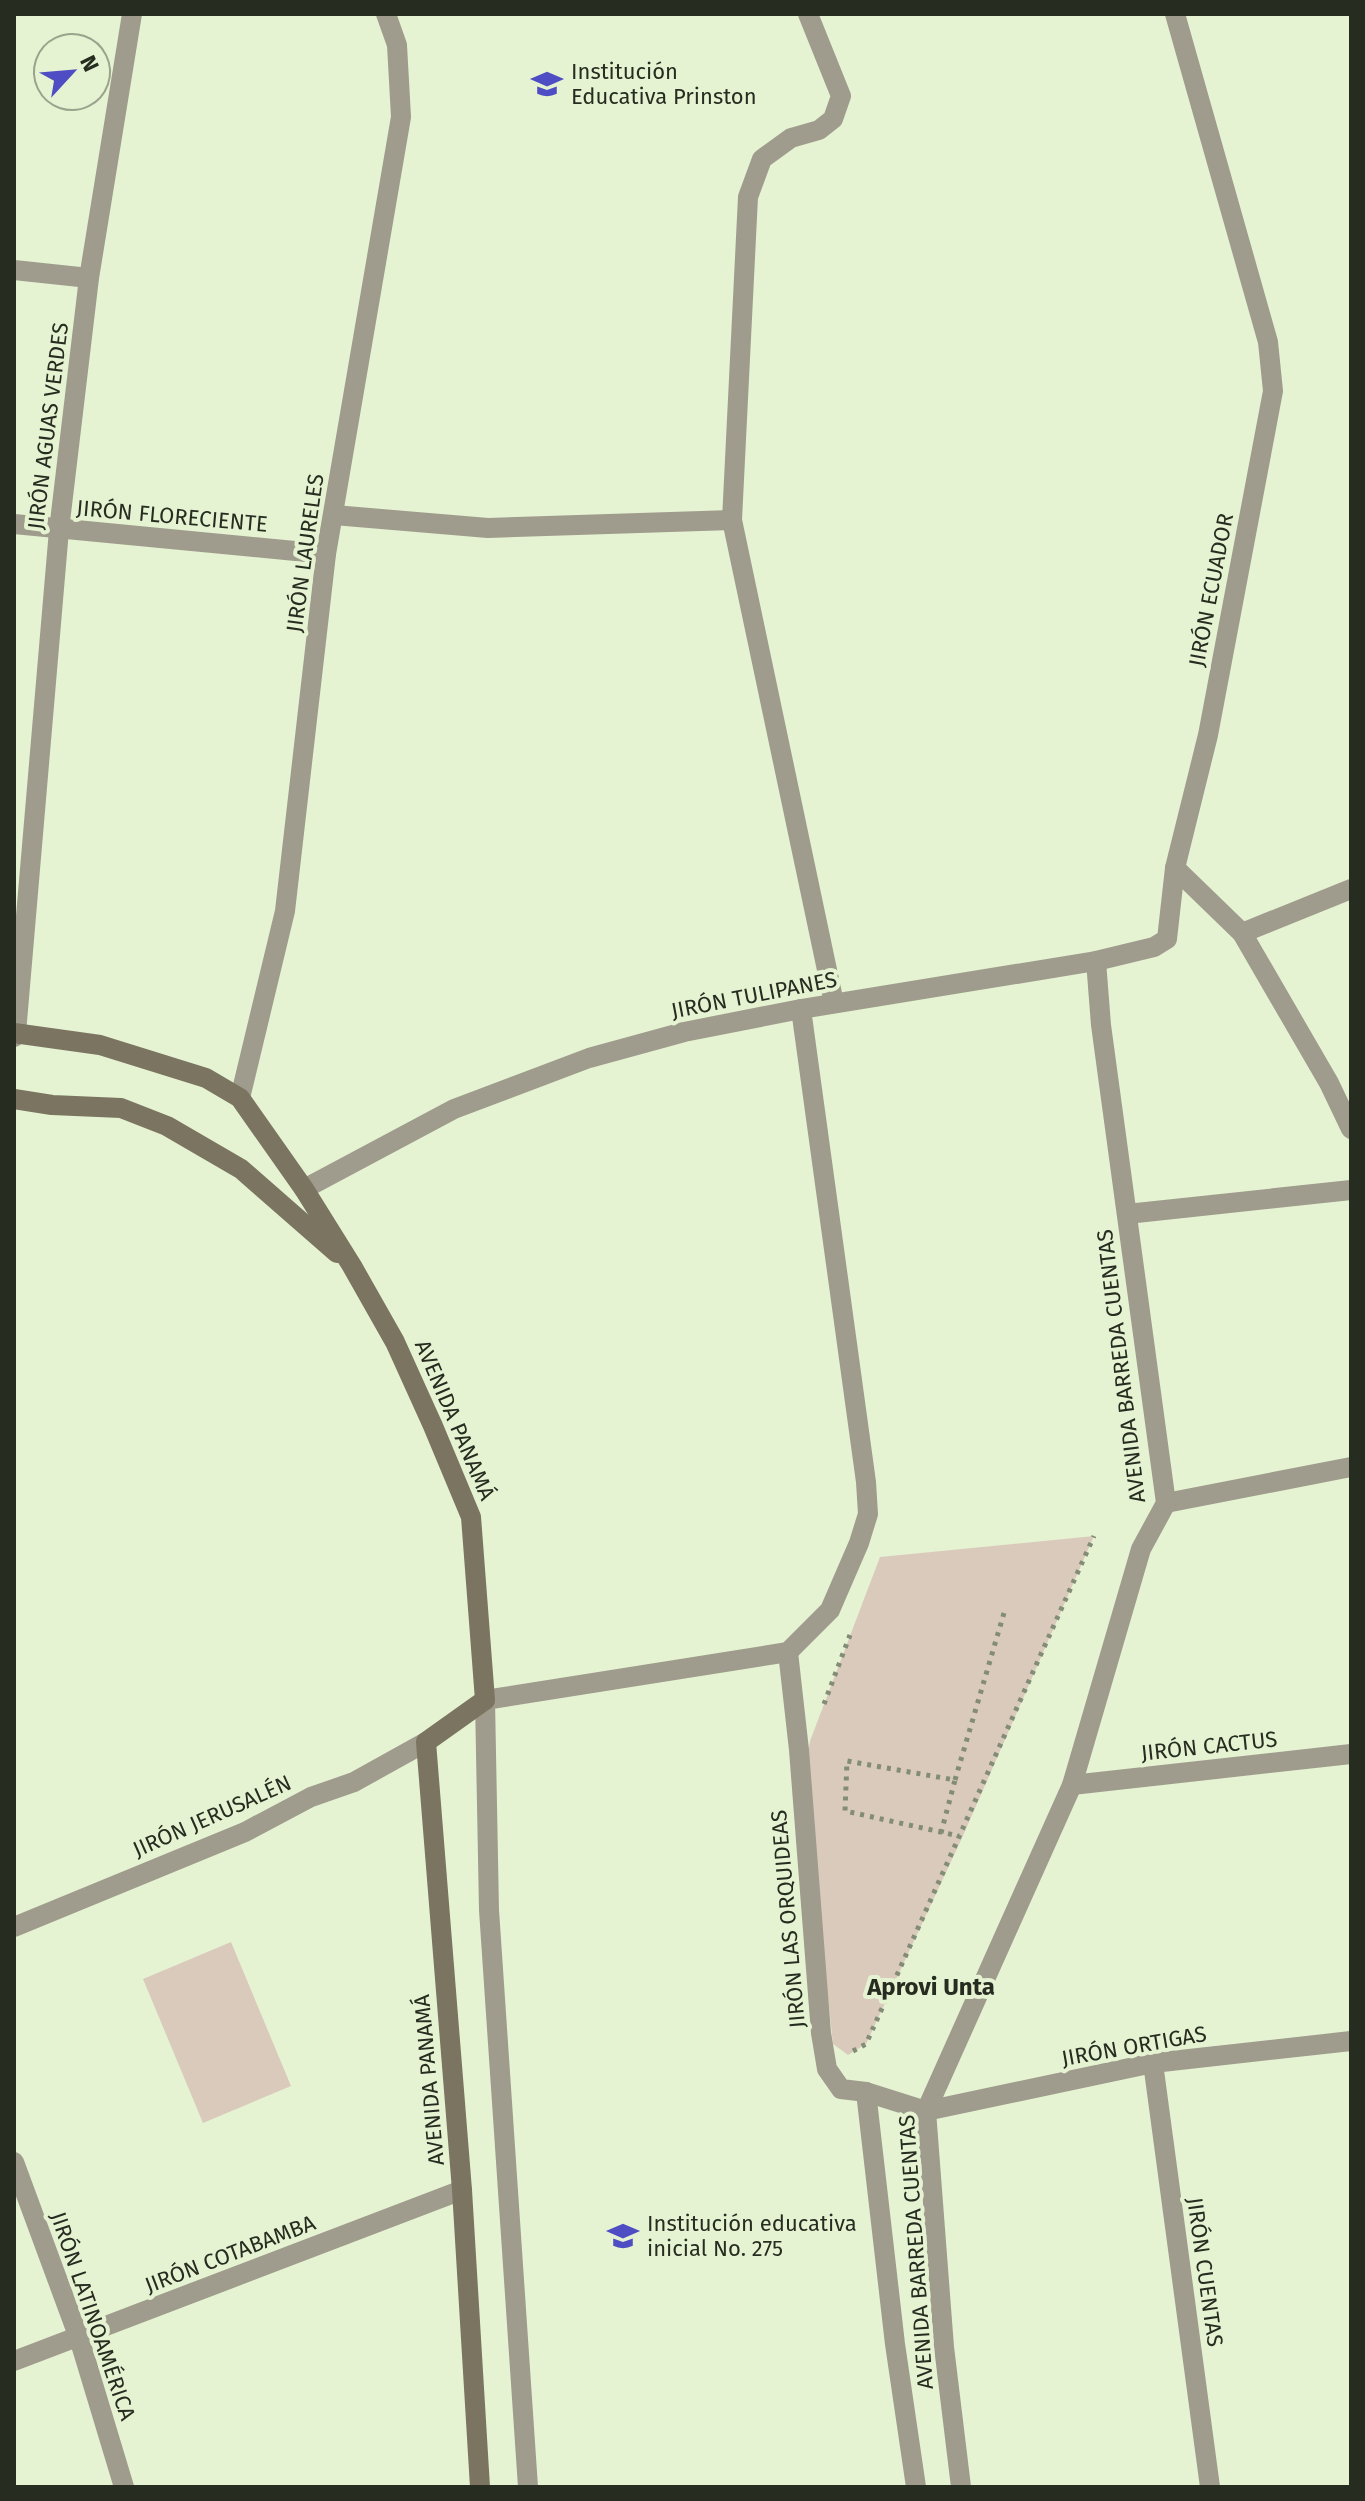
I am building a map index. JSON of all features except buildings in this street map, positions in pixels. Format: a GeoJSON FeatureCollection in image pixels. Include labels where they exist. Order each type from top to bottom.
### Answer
{"type":"FeatureCollection","features":[{"type":"Feature","properties":{"kind":"street","name":"JIRÓN AGUAS VERDES"},"geometry":{"type":"LineString","coordinates":[[15,1034],[59,530],[89,278],[132,14]]}},
{"type":"Feature","properties":{"kind":"street","name":"JIRÓN LAURELES"},"geometry":{"type":"LineString","coordinates":[[240,1098],[285,911],[326,554],[401,117],[397,45],[386,14]]}},
{"type":"Feature","properties":{"kind":"street"},"geometry":{"type":"LineString","coordinates":[[808,14],[841,96],[833,119],[819,130],[791,138],[762,159],[748,197],[732,520],[834,1003]]}},
{"type":"Feature","properties":{"kind":"street","name":"JIRÓN ECUADOR"},"geometry":{"type":"LineString","coordinates":[[1175,14],[1268,342],[1273,391],[1208,735],[1175,868]]}},
{"type":"Feature","properties":{"kind":"street"},"geometry":{"type":"LineString","coordinates":[[14,270],[89,278]]}},
{"type":"Feature","properties":{"kind":"street"},"geometry":{"type":"LineString","coordinates":[[334,515],[488,528],[732,520]]}},
{"type":"Feature","properties":{"kind":"street","name":"JIRÓN FLORECIENTE"},"geometry":{"type":"LineString","coordinates":[[14,524],[326,554]]}},
{"type":"Feature","properties":{"kind":"street"},"geometry":{"type":"LineString","coordinates":[[1175,868],[1242,933],[1348,1116]]}},
{"type":"Feature","properties":{"kind":"street","name":"JIRÓN TULIPANES"},"geometry":{"type":"LineString","coordinates":[[304,1189],[454,1109],[589,1058],[684,1032],[801,1009],[1096,961],[1154,947],[1167,939],[1175,868]]}},
{"type":"Feature","properties":{"kind":"street"},"geometry":{"type":"LineString","coordinates":[[1242,933],[1351,889]]}},
{"type":"Feature","properties":{"kind":"street","name":"AVENIDA BARREDA CUENTAS"},"geometry":{"type":"LineString","coordinates":[[961,2487],[944,2347],[926,2111],[1072,1785],[1141,1549],[1166,1503],[1101,1025],[1096,961]]}},
{"type":"Feature","properties":{"kind":"street"},"geometry":{"type":"LineString","coordinates":[[426,1742],[485,1700],[788,1652],[830,1610],[868,1514],[801,1009]]}},
{"type":"Feature","properties":{"kind":"street","name":"AVENIDA PANAMÁ"},"geometry":{"type":"LineString","coordinates":[[15,1034],[100,1045],[206,1078],[240,1098],[304,1189],[395,1342],[471,1517],[485,1700],[489,1910],[528,2487]]}},
{"type":"Feature","properties":{"kind":"street","name":"AVENIDA PANAMÁ"},"geometry":{"type":"LineString","coordinates":[[14,1099],[52,1105],[121,1108],[167,1126],[241,1169],[352,1266]]}},
{"type":"Feature","properties":{"kind":"street"},"geometry":{"type":"LineString","coordinates":[[1127,1214],[1351,1190]]}},
{"type":"Feature","properties":{"kind":"street"},"geometry":{"type":"LineString","coordinates":[[1166,1503],[1351,1467]]}},
{"type":"Feature","properties":{"kind":"street","name":"JIRÓN LAS ORQUIDEAS"},"geometry":{"type":"LineString","coordinates":[[788,1652],[799,1750],[813,1948],[827,2069],[841,2089],[866,2092],[926,2111]]}},
{"type":"Feature","properties":{"kind":"street","name":"AVENIDA PANAMÁ"},"geometry":{"type":"LineString","coordinates":[[426,1742],[462,2190],[480,2487]]}},
{"type":"Feature","properties":{"kind":"street","name":"JIRÓN JERUSALÉN"},"geometry":{"type":"LineString","coordinates":[[14,1927],[245,1832],[311,1797],[354,1782],[426,1742]]}},
{"type":"Feature","properties":{"kind":"street","name":"JIRÓN CACTUS"},"geometry":{"type":"LineString","coordinates":[[1072,1785],[1351,1754]]}},
{"type":"Feature","properties":{"kind":"street","name":"JIRÓN ORTIGAS"},"geometry":{"type":"LineString","coordinates":[[926,2111],[1153,2063],[1351,2041]]}},
{"type":"Feature","properties":{"kind":"street","name":"JIRÓN CUENTAS"},"geometry":{"type":"LineString","coordinates":[[1153,2063],[1210,2487]]}},
{"type":"Feature","properties":{"kind":"street","name":"AVENIDA BARREDA CUENTAS"},"geometry":{"type":"LineString","coordinates":[[866,2092],[895,2344],[916,2487]]}},
{"type":"Feature","properties":{"kind":"street","name":"JIRÓN LATINOAMÉRICA"},"geometry":{"type":"LineString","coordinates":[[14,2162],[79,2338],[124,2487]]}},
{"type":"Feature","properties":{"kind":"street","name":"JIRÓN COTABAMBA"},"geometry":{"type":"LineString","coordinates":[[14,2361],[462,2190]]}},
{"type":"Feature","properties":{"kind":"path"},"geometry":{"type":"LineString","coordinates":[[848,2055],[866,2044],[1094,1536]]}},
{"type":"Feature","properties":{"kind":"path"},"geometry":{"type":"LineString","coordinates":[[941,1833],[1004,1613]]}},
{"type":"Feature","properties":{"kind":"path"},"geometry":{"type":"LineString","coordinates":[[821,1713],[853,1628]]}},
{"type":"Feature","properties":{"kind":"path"},"geometry":{"type":"LineString","coordinates":[[955,1780],[847,1761],[845,1811],[959,1836]]}},
{"type":"Feature","properties":{"kind":"shaded area"},"geometry":{"type":"Polygon","coordinates":[[[1094,1536],[962,1838],[866,2044],[848,2055],[833,2044],[804,1776],[810,1741],[880,1557],[1094,1536]]]}},
{"type":"Feature","properties":{"kind":"shaded area"},"geometry":{"type":"Polygon","coordinates":[[[231,1942],[291,2086],[203,2123],[143,1979],[231,1942]]]}},
{"type":"Feature","properties":{"kind":"place","name":"Institución Educativa Prinston"},"geometry":{"type":"Point","coordinates":[547,84]}},
{"type":"Feature","properties":{"kind":"place","name":"Institución educativa inicial No. 275"},"geometry":{"type":"Point","coordinates":[623,2236]}},
{"type":"Feature","properties":{"kind":"district","name":"Aprovi Unta"},"geometry":{"type":"Point","coordinates":[931,1987]}}]}
